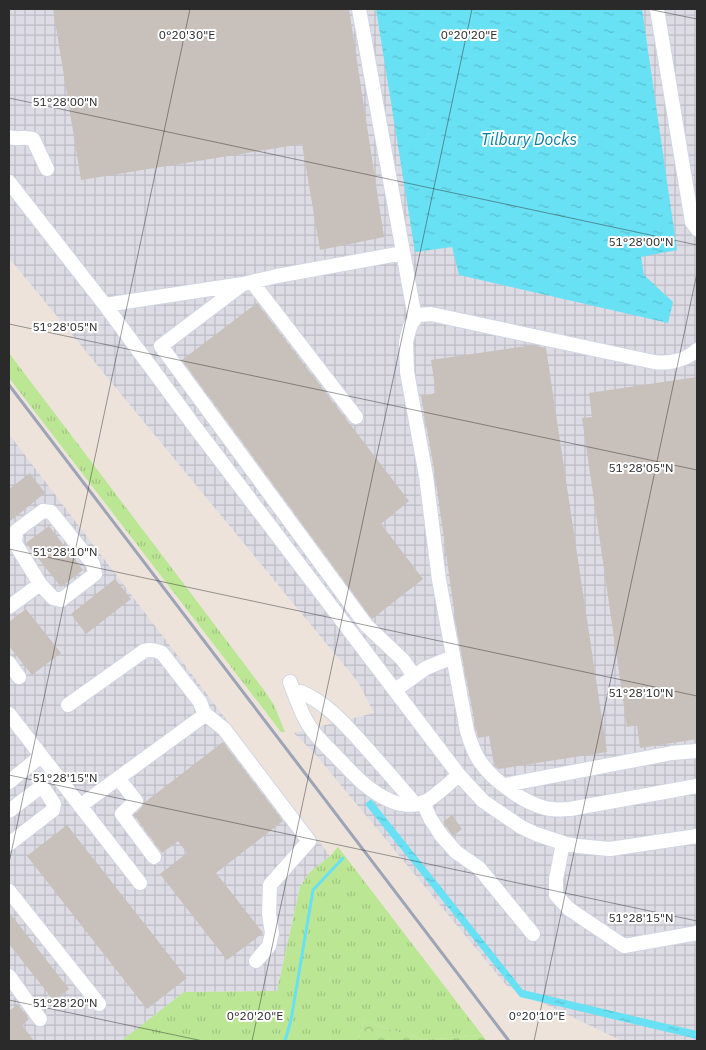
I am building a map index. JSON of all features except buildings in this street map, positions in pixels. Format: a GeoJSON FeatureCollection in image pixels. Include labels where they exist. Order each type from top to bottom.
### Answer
{"type":"FeatureCollection","features":[{"type":"Feature","properties":{"kind":"street"},"geometry":{"type":"LineString","coordinates":[[359,9],[414,318]]}},
{"type":"Feature","properties":{"kind":"street"},"geometry":{"type":"LineString","coordinates":[[657,9],[692,222],[697,228]]}},
{"type":"Feature","properties":{"kind":"street"},"geometry":{"type":"LineString","coordinates":[[9,137],[15,139],[27,137],[33,140],[47,169]]}},
{"type":"Feature","properties":{"kind":"street"},"geometry":{"type":"LineString","coordinates":[[9,182],[105,305],[195,428],[459,775],[483,801],[536,834],[578,846],[610,848],[697,836]]}},
{"type":"Feature","properties":{"kind":"street"},"geometry":{"type":"LineString","coordinates":[[105,305],[247,283],[403,253]]}},
{"type":"Feature","properties":{"kind":"street"},"geometry":{"type":"LineString","coordinates":[[247,283],[356,416]]}},
{"type":"Feature","properties":{"kind":"street"},"geometry":{"type":"LineString","coordinates":[[247,283],[161,346],[366,625],[403,660],[414,676]]}},
{"type":"Feature","properties":{"kind":"street"},"geometry":{"type":"LineString","coordinates":[[697,350],[677,362],[663,363],[431,314],[418,315],[414,318],[408,330],[406,342],[407,372],[426,476],[439,580],[467,731],[472,748],[479,760],[504,786],[534,804],[552,809],[570,809],[697,786]]}},
{"type":"Feature","properties":{"kind":"street"},"geometry":{"type":"LineString","coordinates":[[43,511],[51,512],[93,564],[95,574],[61,600],[53,598],[40,584],[15,543],[16,531],[43,511]]}},
{"type":"Feature","properties":{"kind":"street"},"geometry":{"type":"LineString","coordinates":[[9,607],[40,584]]}},
{"type":"Feature","properties":{"kind":"street"},"geometry":{"type":"LineString","coordinates":[[349,630],[366,625]]}},
{"type":"Feature","properties":{"kind":"street"},"geometry":{"type":"LineString","coordinates":[[68,705],[144,651],[150,650],[162,653],[200,702],[204,713],[224,729],[309,841],[270,884],[269,914],[272,933],[269,946],[256,961]]}},
{"type":"Feature","properties":{"kind":"street"},"geometry":{"type":"LineString","coordinates":[[394,690],[426,668],[453,657]]}},
{"type":"Feature","properties":{"kind":"street"},"geometry":{"type":"LineString","coordinates":[[9,663],[19,677]]}},
{"type":"Feature","properties":{"kind":"street"},"geometry":{"type":"LineString","coordinates":[[459,775],[430,799],[419,803],[400,803],[389,800],[353,774],[314,733],[305,719],[292,688],[318,700],[338,717],[399,784],[419,803],[456,852],[479,868],[533,934]]}},
{"type":"Feature","properties":{"kind":"street"},"geometry":{"type":"LineString","coordinates":[[80,806],[202,717],[204,713]]}},
{"type":"Feature","properties":{"kind":"street"},"geometry":{"type":"LineString","coordinates":[[9,714],[140,883]]}},
{"type":"Feature","properties":{"kind":"street"},"geometry":{"type":"LineString","coordinates":[[504,786],[672,753],[697,751]]}},
{"type":"Feature","properties":{"kind":"street"},"geometry":{"type":"LineString","coordinates":[[9,782],[40,756]]}},
{"type":"Feature","properties":{"kind":"street"},"geometry":{"type":"LineString","coordinates":[[118,778],[136,801],[122,814],[154,857]]}},
{"type":"Feature","properties":{"kind":"street"},"geometry":{"type":"LineString","coordinates":[[9,811],[38,789],[44,790],[54,804],[52,810],[9,844]]}},
{"type":"Feature","properties":{"kind":"street"},"geometry":{"type":"LineString","coordinates":[[564,843],[556,879],[556,895],[569,909],[624,946],[697,933]]}},
{"type":"Feature","properties":{"kind":"street"},"geometry":{"type":"LineString","coordinates":[[9,892],[99,1004]]}},
{"type":"Feature","properties":{"kind":"street"},"geometry":{"type":"LineString","coordinates":[[11,984],[40,1019]]}},
{"type":"Feature","properties":{"kind":"shaded area"},"geometry":{"type":"Polygon","coordinates":[[[9,9],[697,9],[697,1041],[622,1041],[506,985],[316,755],[294,733],[374,713],[358,682],[9,258],[9,9]]]}},
{"type":"Feature","properties":{"kind":"shaded area"},"geometry":{"type":"Polygon","coordinates":[[[9,434],[330,856],[310,872],[300,887],[277,991],[184,992],[121,1041],[9,1041],[9,434]]]}},
{"type":"Feature","properties":{"kind":"green space"},"geometry":{"type":"Polygon","coordinates":[[[9,353],[264,690],[274,705],[285,732],[281,732],[9,378],[9,353]]]}},
{"type":"Feature","properties":{"kind":"green space"},"geometry":{"type":"Polygon","coordinates":[[[338,847],[482,1035],[424,1040],[364,1021],[358,1041],[121,1041],[184,992],[277,991],[300,887],[310,872],[338,847]]]}},
{"type":"Feature","properties":{"kind":"green space"},"geometry":{"type":"Polygon","coordinates":[[[364,1021],[424,1040],[482,1035],[487,1041],[358,1041],[364,1021]]]}},
{"type":"Feature","properties":{"kind":"water","name":"Tilbury Docks"},"geometry":{"type":"Polygon","coordinates":[[[376,9],[642,9],[677,250],[641,257],[644,275],[673,302],[668,323],[459,275],[452,247],[415,252],[376,9]]]}},
{"type":"Feature","properties":{"kind":"water"},"geometry":{"type":"Polygon","coordinates":[[[371,799],[523,990],[697,1031],[697,1039],[520,997],[365,804],[371,799]]]}},
{"type":"Feature","properties":{"kind":"waterway"},"geometry":{"type":"LineString","coordinates":[[285,1041],[291,1020],[313,890],[343,858]]}},
{"type":"Feature","properties":{"kind":"railway"},"geometry":{"type":"LineString","coordinates":[[9,385],[509,1041]]}}]}
